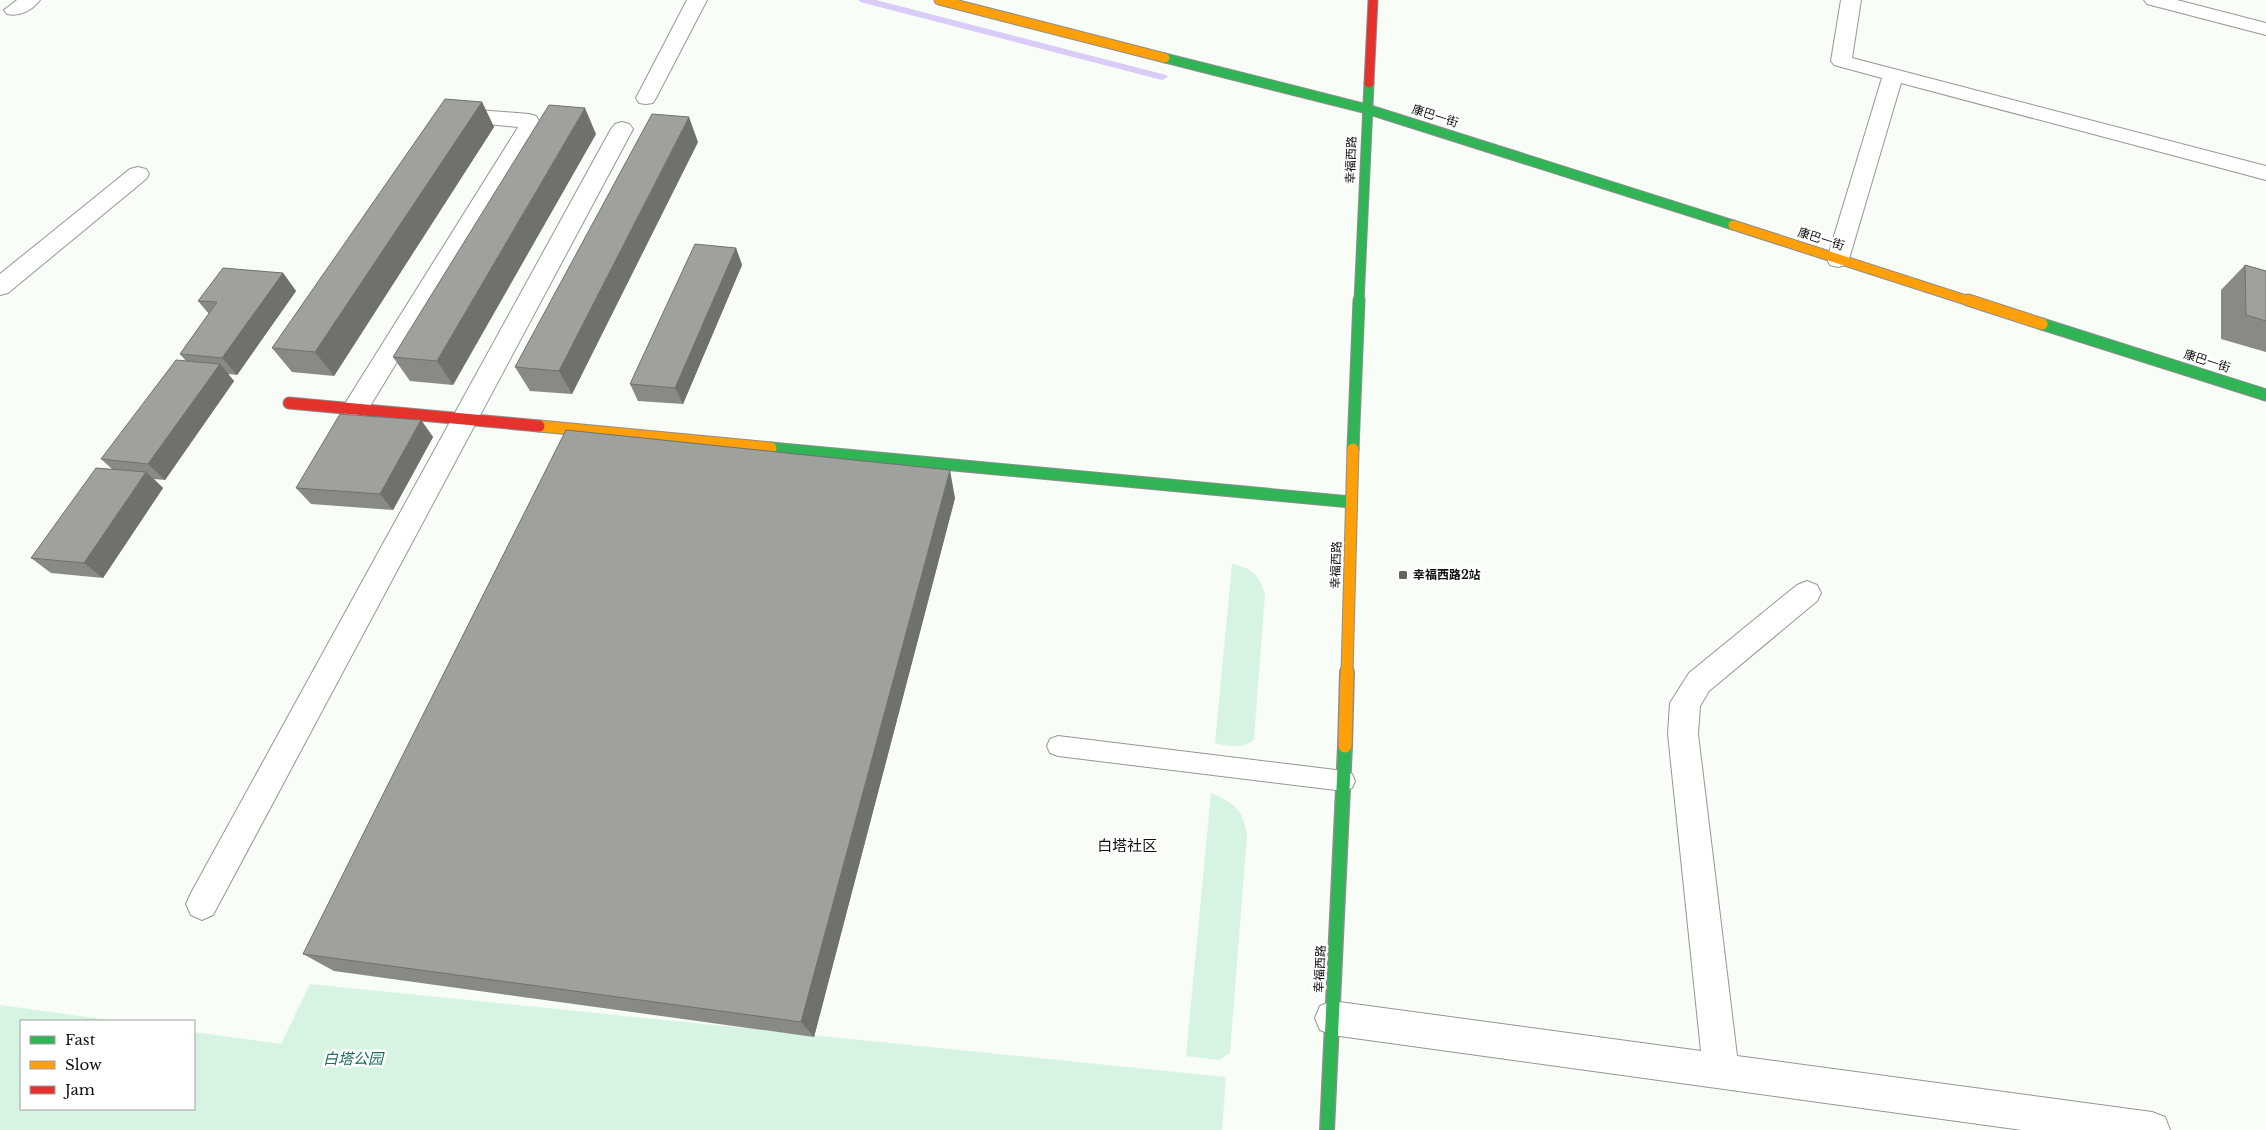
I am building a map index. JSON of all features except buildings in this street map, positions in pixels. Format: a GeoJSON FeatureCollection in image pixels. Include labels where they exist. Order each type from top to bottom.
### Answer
{"type":"FeatureCollection","features":[{"type":"Feature","properties":{"kind":"main road","name":"康巴一街"},"geometry":{"type":"LineString","coordinates":[[939,0],[1367,109],[2266,395]]}},
{"type":"Feature","properties":{"kind":"main road","name":"幸福西路"},"geometry":{"type":"LineString","coordinates":[[1327,1130],[1344,781],[1351,502],[1372,0]]}},
{"type":"Feature","properties":{"kind":"main road"},"geometry":{"type":"LineString","coordinates":[[289,403],[1351,502]]}},
{"type":"Feature","properties":{"kind":"street"},"geometry":{"type":"LineString","coordinates":[[646,98],[697,0]]}},
{"type":"Feature","properties":{"kind":"street"},"geometry":{"type":"LineString","coordinates":[[1851,0],[1840,61],[2266,173]]}},
{"type":"Feature","properties":{"kind":"street"},"geometry":{"type":"LineString","coordinates":[[2154,0],[2266,29]]}},
{"type":"Feature","properties":{"kind":"street"},"geometry":{"type":"LineString","coordinates":[[1838,259],[1893,75]]}},
{"type":"Feature","properties":{"kind":"street"},"geometry":{"type":"LineString","coordinates":[[355,409],[528,129],[529,121],[448,115]]}},
{"type":"Feature","properties":{"kind":"street"},"geometry":{"type":"LineString","coordinates":[[202,904],[622,129]]}},
{"type":"Feature","properties":{"kind":"street"},"geometry":{"type":"LineString","coordinates":[[0,287],[138,174]]}},
{"type":"Feature","properties":{"kind":"street"},"geometry":{"type":"LineString","coordinates":[[1721,1072],[1683,734],[1685,703],[1699,682],[1807,593]]}},
{"type":"Feature","properties":{"kind":"street"},"geometry":{"type":"LineString","coordinates":[[1332,1018],[2152,1130]]}},
{"type":"Feature","properties":{"kind":"lane"},"geometry":{"type":"LineString","coordinates":[[1058,746],[1344,781]]}},
{"type":"Feature","properties":{"kind":"green space"},"geometry":{"type":"Polygon","coordinates":[[[1232,564],[1245,568],[1254,574],[1265,594],[1254,739],[1241,746],[1215,743],[1232,564]]]}},
{"type":"Feature","properties":{"kind":"green space"},"geometry":{"type":"Polygon","coordinates":[[[1211,793],[1226,800],[1236,808],[1243,819],[1247,835],[1230,1053],[1219,1060],[1186,1056],[1211,793]]]}},
{"type":"Feature","properties":{"kind":"green space","name":"白塔公园"},"geometry":{"type":"Polygon","coordinates":[[[310,984],[1226,1077],[1222,1130],[0,1130],[0,1005],[108,1020],[20,1020],[20,1110],[195,1110],[195,1032],[281,1044],[310,984]]]}},
{"type":"Feature","properties":{"kind":"waterway"},"geometry":{"type":"LineString","coordinates":[[864,0],[1162,77]]}},
{"type":"Feature","properties":{"kind":"traffic: fast"},"geometry":{"type":"LineString","coordinates":[[1165,58],[1367,109],[1733,225]]}},
{"type":"Feature","properties":{"kind":"traffic: fast"},"geometry":{"type":"LineString","coordinates":[[1353,449],[1369,83]]}},
{"type":"Feature","properties":{"kind":"traffic: fast"},"geometry":{"type":"LineString","coordinates":[[2042,324],[2266,395]]}},
{"type":"Feature","properties":{"kind":"traffic: fast"},"geometry":{"type":"LineString","coordinates":[[771,448],[1351,502]]}},
{"type":"Feature","properties":{"kind":"traffic: fast"},"geometry":{"type":"LineString","coordinates":[[1327,1130],[1345,746]]}},
{"type":"Feature","properties":{"kind":"traffic: slow"},"geometry":{"type":"LineString","coordinates":[[939,0],[1165,58]]}},
{"type":"Feature","properties":{"kind":"traffic: slow"},"geometry":{"type":"LineString","coordinates":[[1733,225],[2042,324]]}},
{"type":"Feature","properties":{"kind":"traffic: slow"},"geometry":{"type":"LineString","coordinates":[[539,426],[771,448]]}},
{"type":"Feature","properties":{"kind":"traffic: slow"},"geometry":{"type":"LineString","coordinates":[[1345,746],[1353,449]]}},
{"type":"Feature","properties":{"kind":"traffic: jam"},"geometry":{"type":"LineString","coordinates":[[1369,83],[1373,0]]}},
{"type":"Feature","properties":{"kind":"traffic: jam"},"geometry":{"type":"LineString","coordinates":[[289,403],[539,426]]}},
{"type":"Feature","properties":{"kind":"place","name":"幸福西路2站"},"geometry":{"type":"Point","coordinates":[1403,575]}},
{"type":"Feature","properties":{"kind":"district","name":"白塔社区"},"geometry":{"type":"Point","coordinates":[1127,846]}}]}
